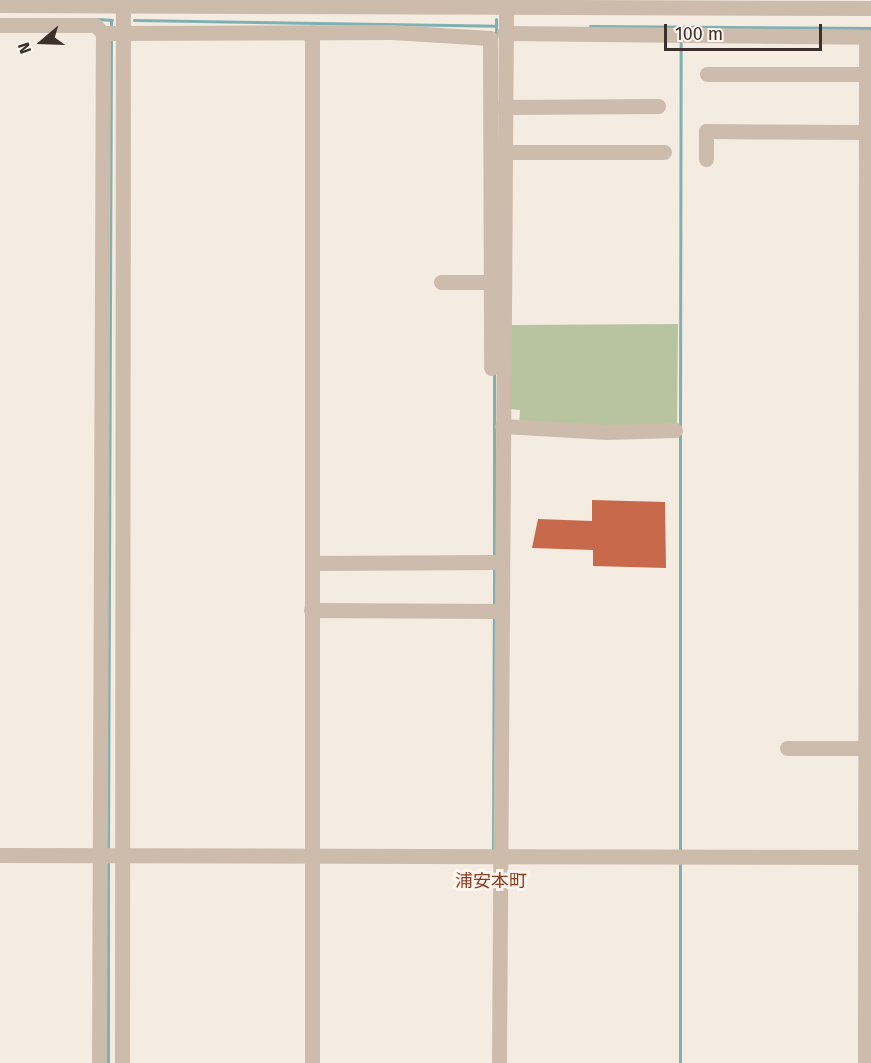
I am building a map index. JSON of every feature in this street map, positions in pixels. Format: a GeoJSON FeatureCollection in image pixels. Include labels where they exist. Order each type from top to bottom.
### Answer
{"type":"FeatureCollection","features":[{"type":"Feature","properties":{"kind":"street"},"geometry":{"type":"LineString","coordinates":[[499,1063],[500,856],[496,562],[502,426],[496,339],[496,280],[498,37],[506,2]]}},
{"type":"Feature","properties":{"kind":"street"},"geometry":{"type":"LineString","coordinates":[[0,5],[123,3],[315,26],[393,5],[506,2],[871,8]]}},
{"type":"Feature","properties":{"kind":"street"},"geometry":{"type":"LineString","coordinates":[[99,1063],[109,856],[112,33],[123,3]]}},
{"type":"Feature","properties":{"kind":"street"},"geometry":{"type":"LineString","coordinates":[[392,27],[393,5]]}},
{"type":"Feature","properties":{"kind":"street"},"geometry":{"type":"LineString","coordinates":[[0,25],[95,25],[112,33],[315,26],[392,27],[498,37],[681,35],[869,37],[869,857],[865,1063]]}},
{"type":"Feature","properties":{"kind":"street"},"geometry":{"type":"LineString","coordinates":[[312,1063],[311,610],[315,26]]}},
{"type":"Feature","properties":{"kind":"street"},"geometry":{"type":"LineString","coordinates":[[112,33],[109,856],[122,1063]]}},
{"type":"Feature","properties":{"kind":"street"},"geometry":{"type":"LineString","coordinates":[[498,37],[502,107],[498,149]]}},
{"type":"Feature","properties":{"kind":"street"},"geometry":{"type":"LineString","coordinates":[[707,74],[869,74]]}},
{"type":"Feature","properties":{"kind":"street"},"geometry":{"type":"LineString","coordinates":[[502,107],[658,106]]}},
{"type":"Feature","properties":{"kind":"street"},"geometry":{"type":"LineString","coordinates":[[706,159],[706,130],[868,128]]}},
{"type":"Feature","properties":{"kind":"street"},"geometry":{"type":"LineString","coordinates":[[498,149],[664,152]]}},
{"type":"Feature","properties":{"kind":"street"},"geometry":{"type":"LineString","coordinates":[[441,282],[496,280]]}},
{"type":"Feature","properties":{"kind":"street"},"geometry":{"type":"LineString","coordinates":[[491,368],[496,339]]}},
{"type":"Feature","properties":{"kind":"street"},"geometry":{"type":"LineString","coordinates":[[502,426],[607,432],[675,430]]}},
{"type":"Feature","properties":{"kind":"street"},"geometry":{"type":"LineString","coordinates":[[312,563],[496,562]]}},
{"type":"Feature","properties":{"kind":"street"},"geometry":{"type":"LineString","coordinates":[[311,610],[496,611]]}},
{"type":"Feature","properties":{"kind":"street"},"geometry":{"type":"LineString","coordinates":[[787,748],[868,746]]}},
{"type":"Feature","properties":{"kind":"street"},"geometry":{"type":"LineString","coordinates":[[0,855],[869,857]]}},
{"type":"Feature","properties":{"kind":"green space"},"geometry":{"type":"Polygon","coordinates":[[[678,324],[677,428],[519,425],[520,410],[510,409],[511,325],[678,324]]]}},
{"type":"Feature","properties":{"kind":"building"},"geometry":{"type":"Polygon","coordinates":[[[592,500],[665,502],[666,568],[593,566],[593,550],[532,548],[538,519],[592,521],[592,500]]]}},
{"type":"Feature","properties":{"kind":"waterway"},"geometry":{"type":"LineString","coordinates":[[98,19],[112,20]]}},
{"type":"Feature","properties":{"kind":"waterway"},"geometry":{"type":"LineString","coordinates":[[496,19],[496,35]]}},
{"type":"Feature","properties":{"kind":"waterway"},"geometry":{"type":"LineString","coordinates":[[111,20],[111,29]]}},
{"type":"Feature","properties":{"kind":"waterway"},"geometry":{"type":"LineString","coordinates":[[134,20],[496,26]]}},
{"type":"Feature","properties":{"kind":"waterway"},"geometry":{"type":"LineString","coordinates":[[590,26],[871,28]]}},
{"type":"Feature","properties":{"kind":"waterway"},"geometry":{"type":"LineString","coordinates":[[108,851],[111,39]]}},
{"type":"Feature","properties":{"kind":"waterway"},"geometry":{"type":"LineString","coordinates":[[680,426],[681,40]]}},
{"type":"Feature","properties":{"kind":"waterway"},"geometry":{"type":"LineString","coordinates":[[494,372],[494,557]]}},
{"type":"Feature","properties":{"kind":"waterway"},"geometry":{"type":"LineString","coordinates":[[680,433],[680,851]]}},
{"type":"Feature","properties":{"kind":"waterway"},"geometry":{"type":"LineString","coordinates":[[494,567],[494,605]]}},
{"type":"Feature","properties":{"kind":"waterway"},"geometry":{"type":"LineString","coordinates":[[493,850],[494,615]]}},
{"type":"Feature","properties":{"kind":"waterway"},"geometry":{"type":"LineString","coordinates":[[108,861],[108,1063]]}},
{"type":"Feature","properties":{"kind":"waterway"},"geometry":{"type":"LineString","coordinates":[[680,862],[680,1063]]}},
{"type":"Feature","properties":{"kind":"district","name":"浦安本町"},"geometry":{"type":"Point","coordinates":[491,881]}}]}
